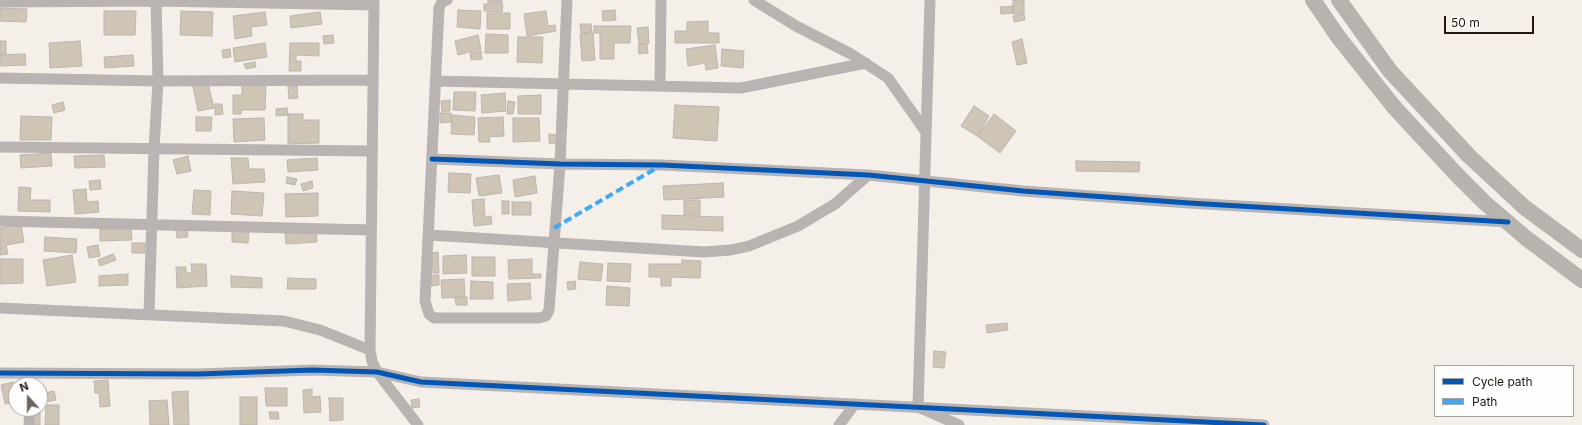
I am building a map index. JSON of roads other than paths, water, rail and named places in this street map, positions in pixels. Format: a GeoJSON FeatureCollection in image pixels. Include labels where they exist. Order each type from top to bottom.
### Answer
{"type":"FeatureCollection","features":[{"type":"Feature","properties":{"kind":"main road"},"geometry":{"type":"LineString","coordinates":[[1313,0],[1339,38],[1394,108],[1485,203],[1582,280]]}},
{"type":"Feature","properties":{"kind":"main road"},"geometry":{"type":"LineString","coordinates":[[1339,0],[1390,71],[1469,156],[1524,207],[1582,250]]}},
{"type":"Feature","properties":{"kind":"street"},"geometry":{"type":"LineString","coordinates":[[149,314],[154,149],[158,81],[156,0]]}},
{"type":"Feature","properties":{"kind":"street"},"geometry":{"type":"LineString","coordinates":[[0,2],[156,0],[374,3],[370,350],[372,361],[377,372],[418,425]]}},
{"type":"Feature","properties":{"kind":"street"},"geometry":{"type":"LineString","coordinates":[[447,0],[442,2],[439,8],[426,301],[428,314],[434,318],[539,318],[546,316],[549,310],[560,164],[567,0]]}},
{"type":"Feature","properties":{"kind":"street"},"geometry":{"type":"LineString","coordinates":[[660,86],[661,0]]}},
{"type":"Feature","properties":{"kind":"street"},"geometry":{"type":"LineString","coordinates":[[754,0],[796,26],[866,64],[888,78],[926,132]]}},
{"type":"Feature","properties":{"kind":"street"},"geometry":{"type":"LineString","coordinates":[[918,408],[926,182],[930,0]]}},
{"type":"Feature","properties":{"kind":"street"},"geometry":{"type":"LineString","coordinates":[[435,81],[741,88],[866,64]]}},
{"type":"Feature","properties":{"kind":"street"},"geometry":{"type":"LineString","coordinates":[[0,78],[158,81],[372,80]]}},
{"type":"Feature","properties":{"kind":"street"},"geometry":{"type":"LineString","coordinates":[[0,147],[372,151]]}},
{"type":"Feature","properties":{"kind":"street"},"geometry":{"type":"LineString","coordinates":[[432,159],[560,164],[662,165],[868,175],[926,182],[1189,203],[1508,222]]}},
{"type":"Feature","properties":{"kind":"street"},"geometry":{"type":"LineString","coordinates":[[429,235],[704,252],[731,250],[749,246],[798,226],[835,204],[868,175]]}},
{"type":"Feature","properties":{"kind":"street"},"geometry":{"type":"LineString","coordinates":[[0,221],[371,230]]}},
{"type":"Feature","properties":{"kind":"street"},"geometry":{"type":"LineString","coordinates":[[0,308],[284,321],[320,330],[370,350]]}},
{"type":"Feature","properties":{"kind":"street"},"geometry":{"type":"LineString","coordinates":[[0,372],[198,374],[312,370],[377,372],[421,382],[855,404],[1075,420],[1264,425]]}},
{"type":"Feature","properties":{"kind":"street"},"geometry":{"type":"LineString","coordinates":[[839,425],[855,404]]}},
{"type":"Feature","properties":{"kind":"street"},"geometry":{"type":"LineString","coordinates":[[918,408],[959,425]]}}]}
